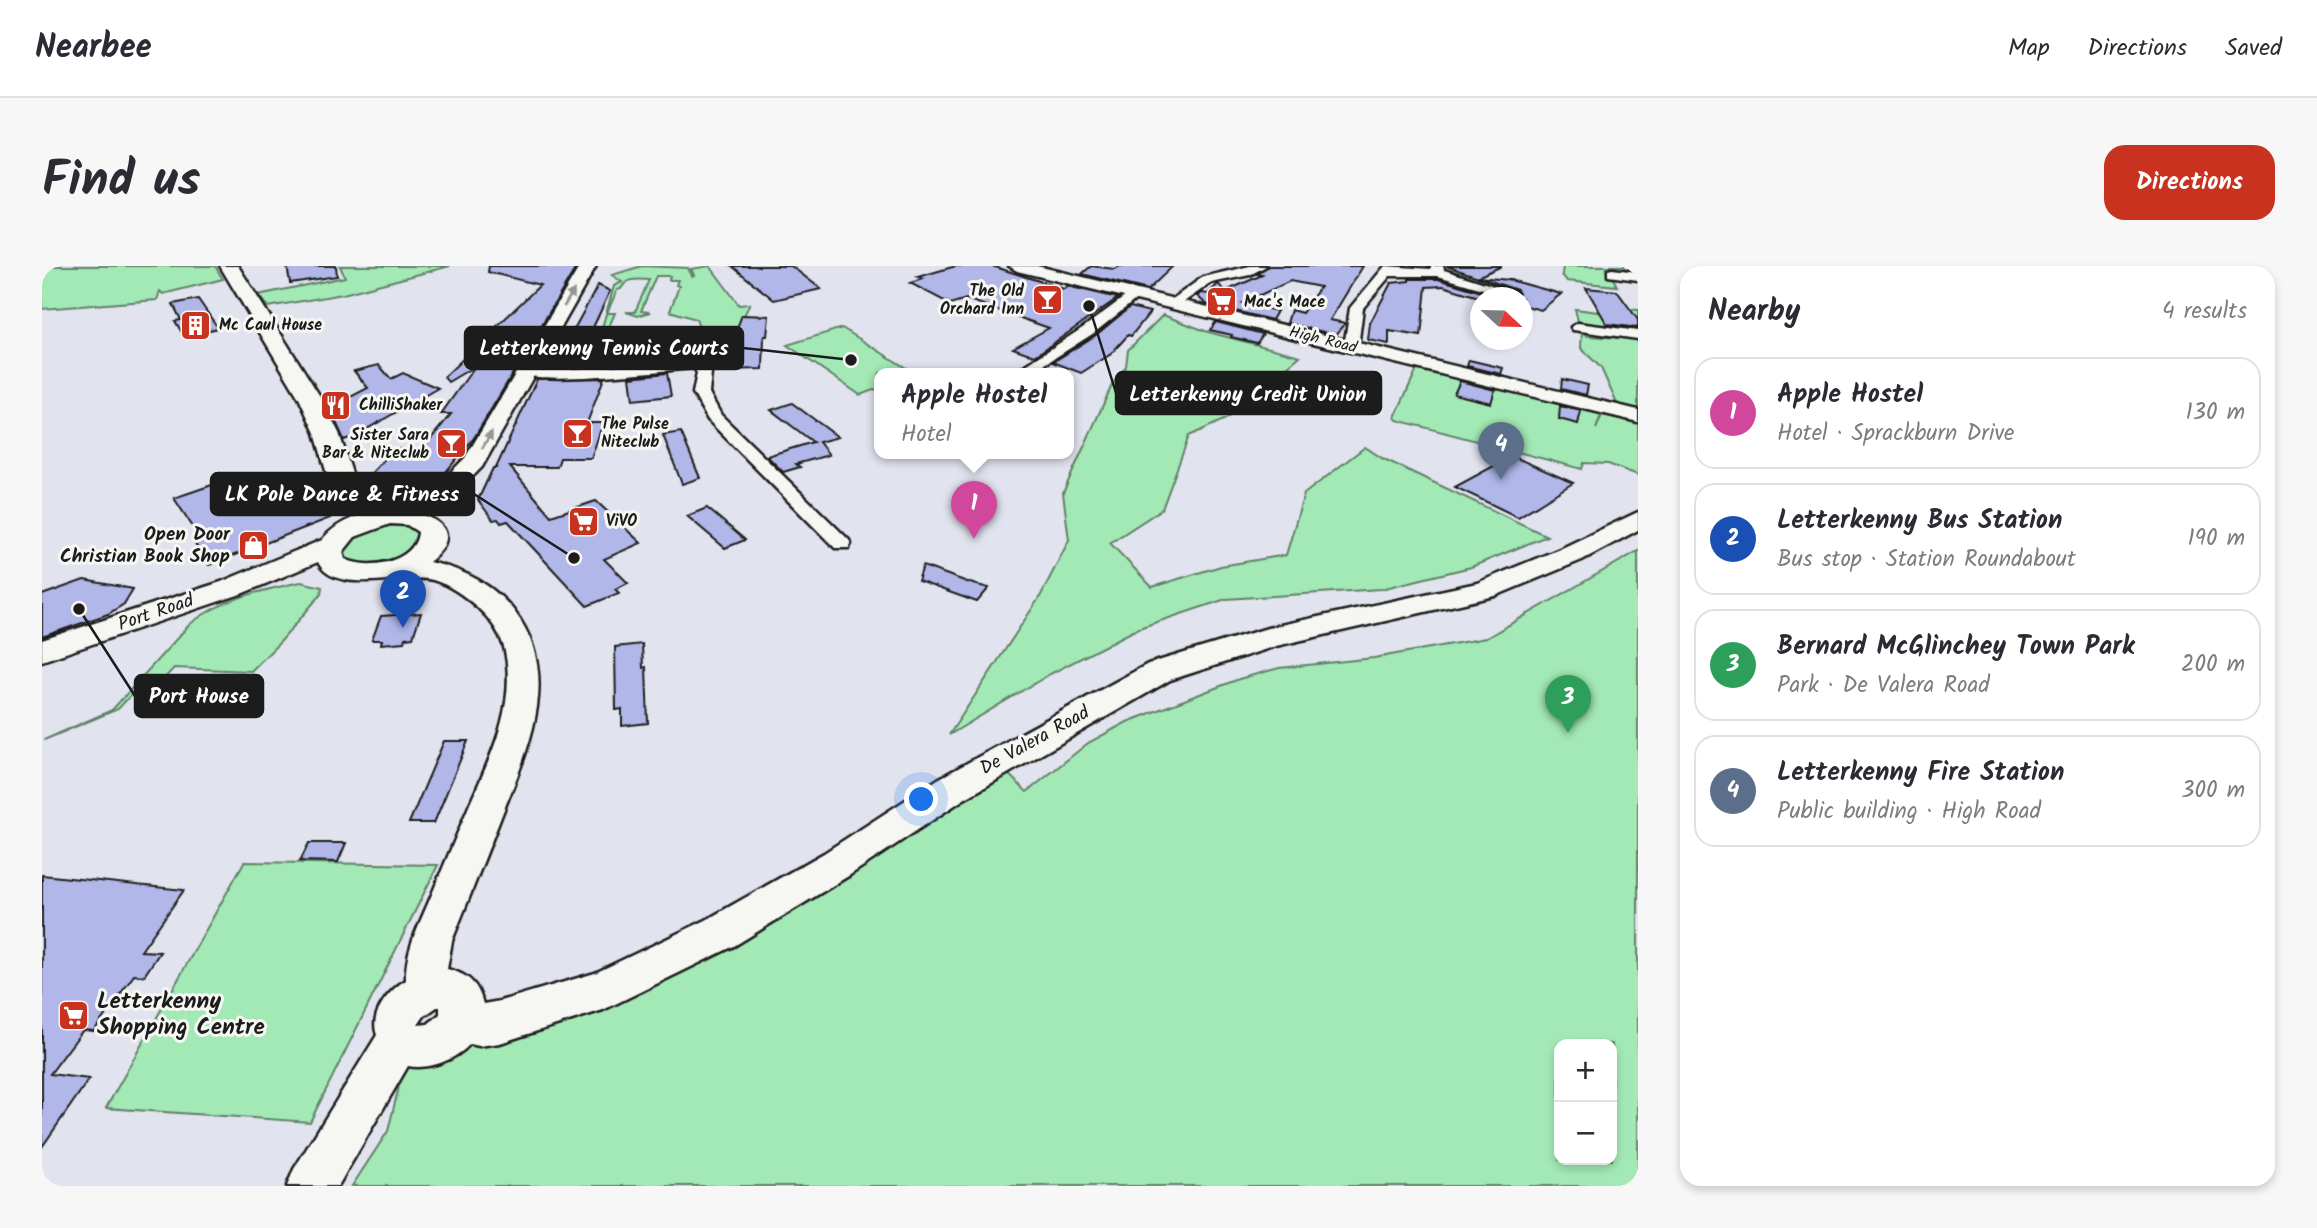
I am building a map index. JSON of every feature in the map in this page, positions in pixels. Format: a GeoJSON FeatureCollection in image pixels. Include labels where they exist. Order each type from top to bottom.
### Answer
{"type":"FeatureCollection","features":[{"type":"Feature","properties":{"kind":"main road"},"geometry":{"type":"LineString","coordinates":[[229,266],[310,398],[327,433],[346,495],[336,550]]}},
{"type":"Feature","properties":{"kind":"main road"},"geometry":{"type":"LineString","coordinates":[[346,495],[358,507],[389,517],[414,518],[426,524],[433,536],[430,544],[420,556],[395,569]]}},
{"type":"Feature","properties":{"kind":"main road"},"geometry":{"type":"LineString","coordinates":[[336,550],[356,525],[389,517]]}},
{"type":"Feature","properties":{"kind":"main road","name":"De Valera Road"},"geometry":{"type":"LineString","coordinates":[[460,1021],[479,1025],[500,1022],[603,990],[720,933],[837,864],[973,776],[1159,672],[1271,637],[1486,590],[1572,554],[1638,520]]}},
{"type":"Feature","properties":{"kind":"main road"},"geometry":{"type":"LineString","coordinates":[[426,989],[426,969],[432,941],[513,743],[524,691],[522,658],[512,628],[491,602],[469,586],[430,544]]}},
{"type":"Feature","properties":{"kind":"main road"},"geometry":{"type":"LineString","coordinates":[[336,550],[365,574],[395,569],[441,573],[469,586]]}},
{"type":"Feature","properties":{"kind":"main road","name":"Port Road"},"geometry":{"type":"LineString","coordinates":[[42,651],[336,550]]}},
{"type":"Feature","properties":{"kind":"main road"},"geometry":{"type":"LineString","coordinates":[[443,987],[458,994],[463,1006],[460,1021],[448,1036],[432,1045],[416,1047],[400,1038],[397,1029],[401,1011],[412,998],[426,989],[443,987]]}},
{"type":"Feature","properties":{"kind":"main road"},"geometry":{"type":"LineString","coordinates":[[311,1186],[400,1038]]}},
{"type":"Feature","properties":{"kind":"street"},"geometry":{"type":"LineString","coordinates":[[389,517],[444,492],[466,472],[588,266]]}},
{"type":"Feature","properties":{"kind":"street","name":"High Road"},"geometry":{"type":"LineString","coordinates":[[1017,266],[1635,414]]}},
{"type":"Feature","properties":{"kind":"street"},"geometry":{"type":"LineString","coordinates":[[1173,303],[1219,271],[1246,272],[1260,266]]}},
{"type":"Feature","properties":{"kind":"street"},"geometry":{"type":"LineString","coordinates":[[1351,347],[1357,308],[1390,269],[1402,274],[1438,269],[1492,287]]}},
{"type":"Feature","properties":{"kind":"street"},"geometry":{"type":"LineString","coordinates":[[1612,273],[1638,276]]}},
{"type":"Feature","properties":{"kind":"street"},"geometry":{"type":"LineString","coordinates":[[1029,368],[1070,343],[1134,294]]}},
{"type":"Feature","properties":{"kind":"street"},"geometry":{"type":"LineString","coordinates":[[1578,327],[1638,335]]}},
{"type":"Feature","properties":{"kind":"street"},"geometry":{"type":"LineString","coordinates":[[526,372],[572,373],[699,363],[704,373],[701,393],[714,417],[842,544]]}},
{"type":"Feature","properties":{"kind":"green space"},"geometry":{"type":"Polygon","coordinates":[[[42,266],[215,266],[223,279],[163,294],[160,291],[157,300],[42,309],[42,266]]]}},
{"type":"Feature","properties":{"kind":"green space"},"geometry":{"type":"Polygon","coordinates":[[[340,266],[450,266],[343,294],[268,307],[258,295],[345,277],[340,266]]]}},
{"type":"Feature","properties":{"kind":"green space"},"geometry":{"type":"Polygon","coordinates":[[[642,266],[688,268],[692,276],[694,275],[691,269],[710,266],[739,305],[750,304],[728,345],[707,352],[696,319],[670,311],[679,286],[676,285],[678,280],[669,280],[670,276],[656,276],[641,311],[650,312],[638,316],[626,312],[635,312],[649,280],[629,281],[617,290],[607,313],[615,313],[604,338],[596,338],[601,331],[614,286],[622,282],[612,275],[642,266]]]}},
{"type":"Feature","properties":{"kind":"green space"},"geometry":{"type":"Polygon","coordinates":[[[1563,266],[1624,266],[1629,274],[1610,272],[1617,286],[1567,281],[1562,275],[1563,266]]]}},
{"type":"Feature","properties":{"kind":"green space"},"geometry":{"type":"Polygon","coordinates":[[[1597,307],[1638,310],[1638,332],[1579,325],[1575,309],[1598,312],[1597,307]]]}},
{"type":"Feature","properties":{"kind":"green space"},"geometry":{"type":"Polygon","coordinates":[[[1163,315],[1208,332],[1300,356],[1226,419],[1189,436],[1162,509],[1110,543],[1152,587],[1221,566],[1286,555],[1304,494],[1365,447],[1382,458],[1547,536],[1471,567],[1381,589],[1226,599],[1139,628],[1050,674],[949,735],[1041,595],[1069,540],[1063,493],[1112,385],[1126,366],[1128,350],[1163,315]]]}},
{"type":"Feature","properties":{"kind":"green space"},"geometry":{"type":"Polygon","coordinates":[[[842,328],[906,368],[874,368],[874,390],[860,395],[787,345],[842,328]]]}},
{"type":"Feature","properties":{"kind":"green space"},"geometry":{"type":"Polygon","coordinates":[[[1582,331],[1588,336],[1638,339],[1638,409],[1618,406],[1601,368],[1581,348],[1582,331]]]}},
{"type":"Feature","properties":{"kind":"green space"},"geometry":{"type":"Polygon","coordinates":[[[1417,369],[1603,409],[1596,429],[1602,415],[1638,422],[1638,475],[1608,464],[1584,463],[1582,469],[1397,420],[1395,417],[1417,369]]]}},
{"type":"Feature","properties":{"kind":"green space"},"geometry":{"type":"Polygon","coordinates":[[[383,523],[412,527],[419,534],[412,550],[396,560],[375,566],[354,564],[347,559],[342,551],[350,538],[383,523]]]}},
{"type":"Feature","properties":{"kind":"green space"},"geometry":{"type":"Polygon","coordinates":[[[1638,551],[1638,1186],[352,1186],[388,1131],[409,1045],[545,1009],[996,762],[1027,792],[1088,743],[1127,722],[1239,679],[1279,668],[1374,658],[1486,638],[1638,551]]]}},
{"type":"Feature","properties":{"kind":"green space"},"geometry":{"type":"Polygon","coordinates":[[[301,582],[322,587],[321,594],[251,671],[174,668],[160,683],[143,682],[118,709],[44,740],[112,710],[190,624],[202,615],[243,597],[301,582]]]}},
{"type":"Feature","properties":{"kind":"green space"},"geometry":{"type":"Polygon","coordinates":[[[244,862],[438,865],[310,1122],[106,1108],[244,862]]]}},
{"type":"Feature","properties":{"kind":"building"},"geometry":{"type":"Polygon","coordinates":[[[287,266],[336,266],[337,276],[290,283],[287,266]]]}},
{"type":"Feature","properties":{"kind":"building"},"geometry":{"type":"Polygon","coordinates":[[[489,266],[577,266],[541,326],[510,358],[522,358],[474,438],[441,478],[381,507],[371,506],[359,485],[364,484],[394,449],[421,451],[451,414],[441,414],[475,366],[448,382],[444,377],[540,285],[488,272],[489,266]]]}},
{"type":"Feature","properties":{"kind":"building"},"geometry":{"type":"Polygon","coordinates":[[[732,266],[791,266],[821,289],[774,300],[732,266]]]}},
{"type":"Feature","properties":{"kind":"building"},"geometry":{"type":"Polygon","coordinates":[[[956,266],[992,266],[1064,289],[1067,286],[1118,298],[1035,356],[1013,348],[1049,328],[966,299],[950,304],[910,283],[923,279],[918,277],[956,266]]]}},
{"type":"Feature","properties":{"kind":"building"},"geometry":{"type":"Polygon","coordinates":[[[1091,266],[1114,269],[1120,266],[1173,266],[1148,290],[1082,274],[1091,266]]]}},
{"type":"Feature","properties":{"kind":"building"},"geometry":{"type":"Polygon","coordinates":[[[1268,266],[1363,266],[1330,320],[1345,323],[1336,335],[1287,323],[1291,310],[1302,313],[1320,287],[1290,281],[1243,303],[1277,311],[1272,320],[1206,304],[1197,296],[1208,294],[1218,284],[1226,291],[1262,275],[1257,274],[1268,266]]]}},
{"type":"Feature","properties":{"kind":"building"},"geometry":{"type":"Polygon","coordinates":[[[1446,266],[1502,266],[1478,277],[1446,266]]]}},
{"type":"Feature","properties":{"kind":"building"},"geometry":{"type":"Polygon","coordinates":[[[1479,277],[1510,280],[1561,294],[1541,310],[1533,308],[1533,287],[1508,287],[1479,277]]]}},
{"type":"Feature","properties":{"kind":"building"},"geometry":{"type":"Polygon","coordinates":[[[1438,279],[1470,288],[1470,294],[1443,286],[1426,287],[1421,336],[1389,331],[1389,344],[1368,340],[1370,323],[1391,283],[1438,279]]]}},
{"type":"Feature","properties":{"kind":"building"},"geometry":{"type":"Polygon","coordinates":[[[598,285],[610,291],[590,334],[622,332],[610,363],[586,365],[579,357],[578,359],[573,331],[598,285]]]}},
{"type":"Feature","properties":{"kind":"building"},"geometry":{"type":"Polygon","coordinates":[[[1586,288],[1617,291],[1638,320],[1638,328],[1607,324],[1586,288]]]}},
{"type":"Feature","properties":{"kind":"building"},"geometry":{"type":"Polygon","coordinates":[[[198,299],[218,328],[184,336],[175,321],[181,320],[173,304],[198,299]]]}},
{"type":"Feature","properties":{"kind":"building"},"geometry":{"type":"Polygon","coordinates":[[[1130,307],[1150,312],[1131,336],[1128,335],[1111,354],[1081,373],[1053,362],[1096,335],[1130,307]]]}},
{"type":"Feature","properties":{"kind":"building"},"geometry":{"type":"Polygon","coordinates":[[[742,315],[769,316],[767,336],[764,336],[763,369],[721,370],[742,315]]]}},
{"type":"Feature","properties":{"kind":"building"},"geometry":{"type":"Polygon","coordinates":[[[1216,322],[1263,334],[1257,343],[1231,337],[1232,335],[1210,330],[1216,322]]]}},
{"type":"Feature","properties":{"kind":"building"},"geometry":{"type":"Polygon","coordinates":[[[673,328],[678,358],[628,362],[624,331],[673,328]]]}},
{"type":"Feature","properties":{"kind":"building"},"geometry":{"type":"Polygon","coordinates":[[[1469,360],[1503,368],[1501,374],[1467,366],[1469,360]]]}},
{"type":"Feature","properties":{"kind":"building"},"geometry":{"type":"Polygon","coordinates":[[[379,365],[391,379],[403,373],[438,388],[344,440],[325,398],[341,402],[368,388],[354,371],[379,365]]]}},
{"type":"Feature","properties":{"kind":"building"},"geometry":{"type":"Polygon","coordinates":[[[667,373],[671,396],[633,400],[630,377],[667,373]]]}},
{"type":"Feature","properties":{"kind":"building"},"geometry":{"type":"Polygon","coordinates":[[[604,378],[587,423],[603,423],[591,458],[560,458],[557,467],[510,467],[551,516],[596,501],[641,543],[604,559],[628,583],[615,589],[619,593],[587,606],[508,521],[501,523],[498,519],[493,520],[478,500],[493,468],[496,468],[537,379],[604,378]]]}},
{"type":"Feature","properties":{"kind":"building"},"geometry":{"type":"Polygon","coordinates":[[[1562,379],[1588,385],[1586,395],[1561,389],[1562,379]]]}},
{"type":"Feature","properties":{"kind":"building"},"geometry":{"type":"Polygon","coordinates":[[[1460,381],[1495,390],[1491,403],[1454,394],[1460,381]]]}},
{"type":"Feature","properties":{"kind":"building"},"geometry":{"type":"Polygon","coordinates":[[[792,403],[838,437],[819,442],[829,455],[796,464],[800,467],[783,472],[767,456],[813,442],[771,410],[792,403]]]}},
{"type":"Feature","properties":{"kind":"building"},"geometry":{"type":"Polygon","coordinates":[[[1560,406],[1581,411],[1578,424],[1559,419],[1560,406]]]}},
{"type":"Feature","properties":{"kind":"building"},"geometry":{"type":"Polygon","coordinates":[[[681,432],[700,478],[682,484],[663,435],[681,432]]]}},
{"type":"Feature","properties":{"kind":"building"},"geometry":{"type":"Polygon","coordinates":[[[1512,456],[1573,483],[1518,517],[1455,487],[1512,456]]]}},
{"type":"Feature","properties":{"kind":"building"},"geometry":{"type":"Polygon","coordinates":[[[295,472],[330,518],[209,565],[195,544],[202,541],[174,498],[215,484],[227,500],[263,488],[260,483],[295,472]]]}},
{"type":"Feature","properties":{"kind":"building"},"geometry":{"type":"Polygon","coordinates":[[[707,508],[745,540],[725,548],[687,516],[707,508]]]}},
{"type":"Feature","properties":{"kind":"building"},"geometry":{"type":"Polygon","coordinates":[[[923,566],[989,588],[977,602],[918,581],[923,566]]]}},
{"type":"Feature","properties":{"kind":"building"},"geometry":{"type":"Polygon","coordinates":[[[84,580],[133,589],[124,604],[108,614],[42,637],[42,595],[84,580]]]}},
{"type":"Feature","properties":{"kind":"building"},"geometry":{"type":"Polygon","coordinates":[[[421,613],[413,637],[405,638],[404,642],[381,644],[382,640],[372,640],[381,616],[421,613]]]}},
{"type":"Feature","properties":{"kind":"building"},"geometry":{"type":"Polygon","coordinates":[[[642,644],[643,668],[646,667],[648,723],[622,726],[622,709],[616,710],[615,647],[642,644]]]}},
{"type":"Feature","properties":{"kind":"building"},"geometry":{"type":"Polygon","coordinates":[[[444,741],[468,741],[434,823],[409,823],[444,741]]]}},
{"type":"Feature","properties":{"kind":"building"},"geometry":{"type":"Polygon","coordinates":[[[309,843],[346,843],[338,862],[300,861],[309,843]]]}},
{"type":"Feature","properties":{"kind":"building","name":"Letterkenny Shopping Centre"},"geometry":{"type":"Polygon","coordinates":[[[42,875],[184,890],[141,951],[160,952],[144,976],[134,975],[94,1031],[83,1030],[50,1074],[89,1079],[42,1147],[42,875]]]}},
{"type":"Feature","properties":{"kind":"place","name":"The Old Orchard Inn"},"geometry":{"type":"Point","coordinates":[1047,300]}},
{"type":"Feature","properties":{"kind":"place","name":"Mac's Mace"},"geometry":{"type":"Point","coordinates":[1221,302]}},
{"type":"Feature","properties":{"kind":"place","name":"Letterkenny Credit Union"},"geometry":{"type":"Point","coordinates":[1089,306]}},
{"type":"Feature","properties":{"kind":"place","name":"Mc Caul House"},"geometry":{"type":"Point","coordinates":[196,325]}},
{"type":"Feature","properties":{"kind":"place","name":"Letterkenny Tennis Courts"},"geometry":{"type":"Point","coordinates":[851,360]}},
{"type":"Feature","properties":{"kind":"place","name":"ChilliShaker"},"geometry":{"type":"Point","coordinates":[336,405]}},
{"type":"Feature","properties":{"kind":"place","name":"The Pulse Niteclub"},"geometry":{"type":"Point","coordinates":[578,433]}},
{"type":"Feature","properties":{"kind":"place","name":"Sister Sara Bar & Niteclub"},"geometry":{"type":"Point","coordinates":[452,444]}},
{"type":"Feature","properties":{"kind":"place","name":"Letterkenny Fire Station"},"geometry":{"type":"Point","coordinates":[1501,480]}},
{"type":"Feature","properties":{"kind":"place","name":"ViVO"},"geometry":{"type":"Point","coordinates":[583,521]}},
{"type":"Feature","properties":{"kind":"place","name":"Apple Hostel"},"geometry":{"type":"Point","coordinates":[974,539]}},
{"type":"Feature","properties":{"kind":"place","name":"Open Door Christian Book Shop"},"geometry":{"type":"Point","coordinates":[253,546]}},
{"type":"Feature","properties":{"kind":"place","name":"LK Pole Dance & Fitness"},"geometry":{"type":"Point","coordinates":[574,558]}},
{"type":"Feature","properties":{"kind":"place","name":"Port House"},"geometry":{"type":"Point","coordinates":[79,609]}},
{"type":"Feature","properties":{"kind":"place","name":"Letterkenny Bus Station"},"geometry":{"type":"Point","coordinates":[403,628]}},
{"type":"Feature","properties":{"kind":"place","name":"Bernard McGlinchey Town Park"},"geometry":{"type":"Point","coordinates":[1568,733]}},
{"type":"Feature","properties":{"kind":"place","name":"Letterkenny Shopping Centre"},"geometry":{"type":"Point","coordinates":[74,1015]}}]}
